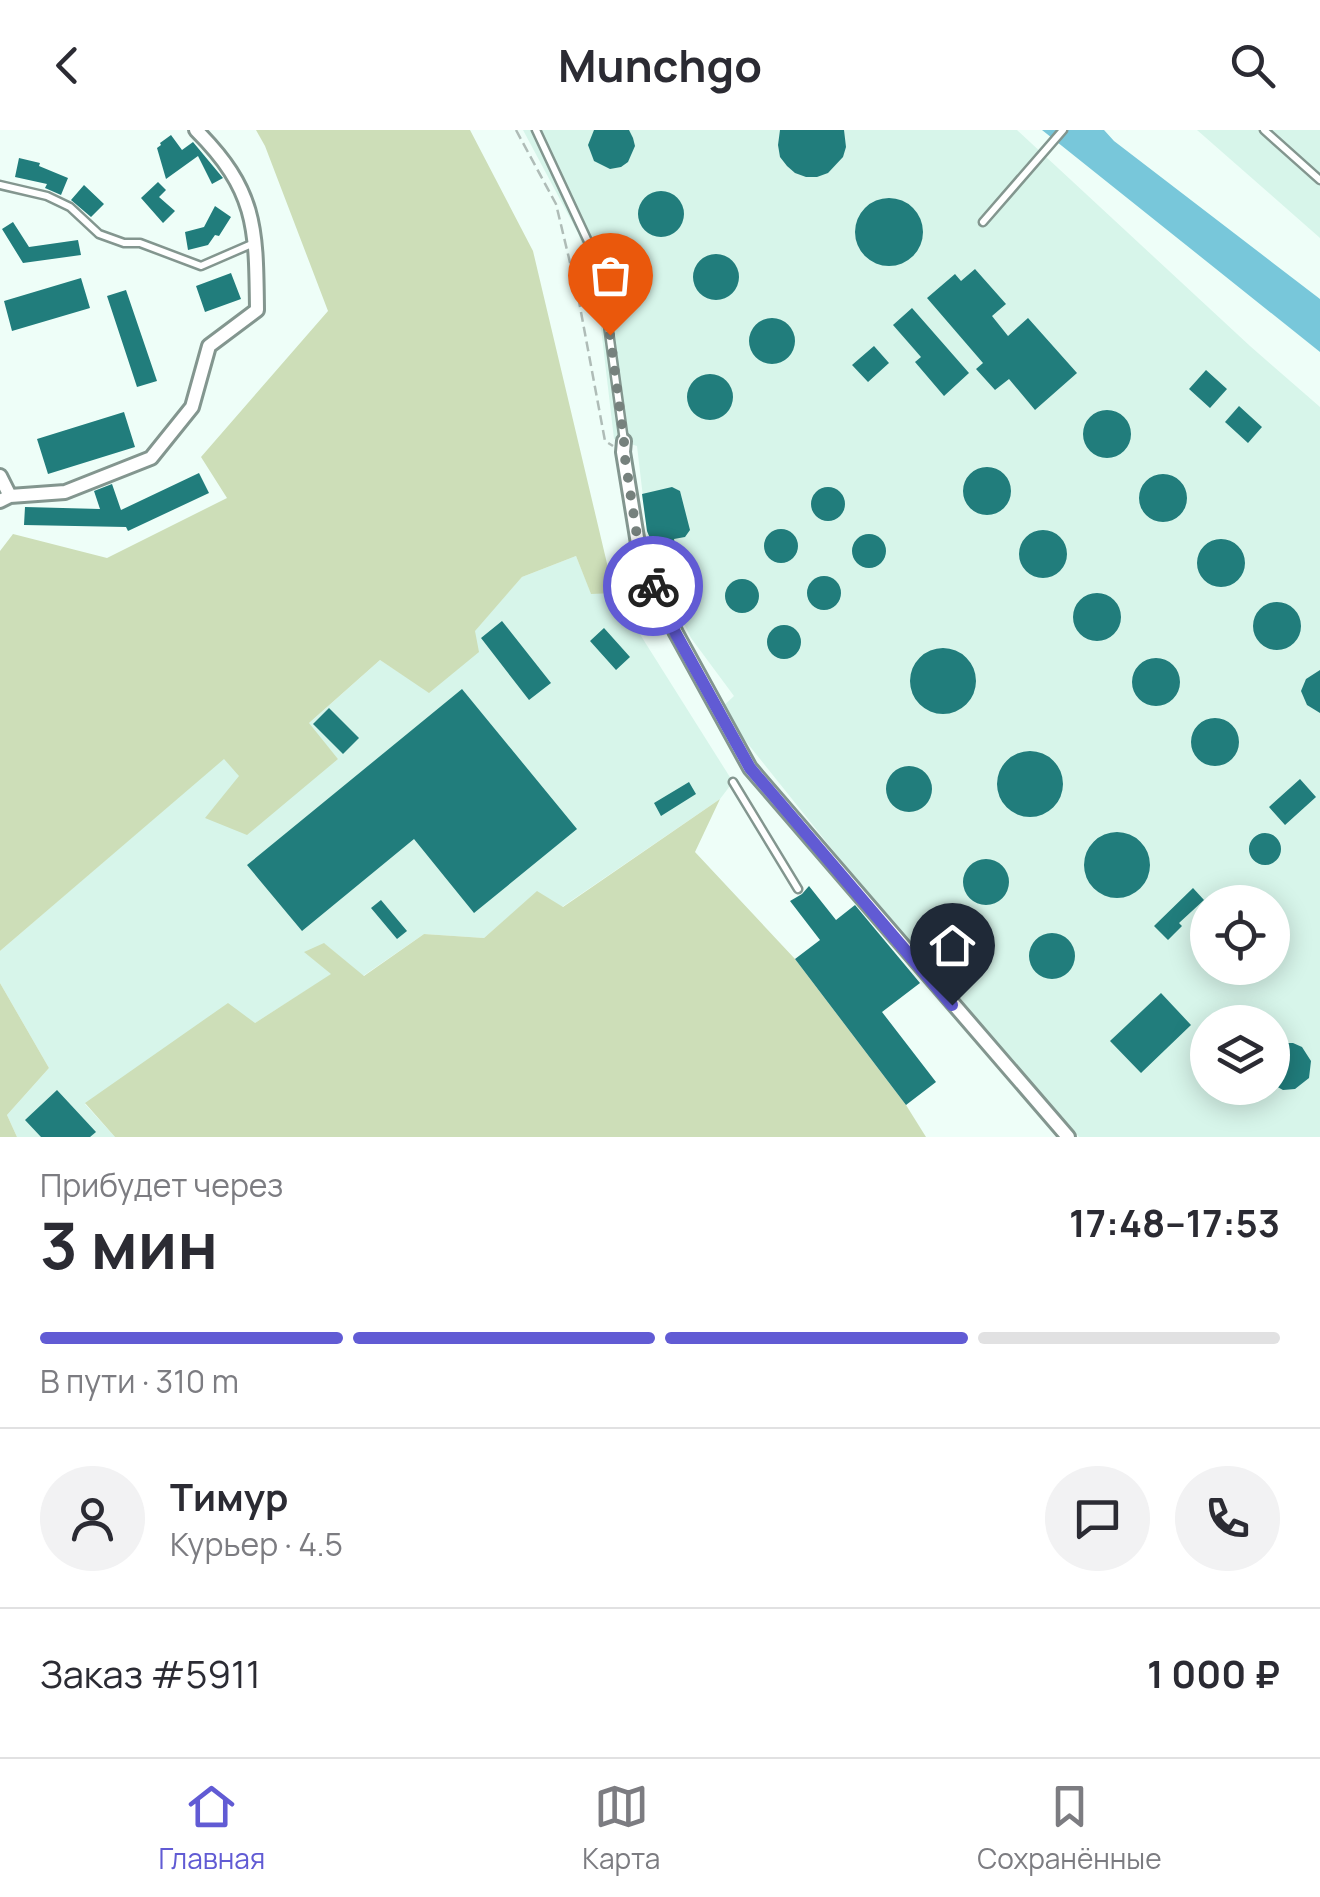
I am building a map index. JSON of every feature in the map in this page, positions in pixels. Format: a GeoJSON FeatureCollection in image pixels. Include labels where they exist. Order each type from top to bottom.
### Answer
{"type":"FeatureCollection","features":[{"type":"Feature","properties":{"kind":"street"},"geometry":{"type":"LineString","coordinates":[[0,476],[5,499],[65,492],[151,458],[192,407],[209,346],[257,310],[256,242],[243,189],[222,155],[196,130]]}},
{"type":"Feature","properties":{"kind":"street"},"geometry":{"type":"LineString","coordinates":[[624,446],[641,562],[750,768],[1068,1137]]}},
{"type":"Feature","properties":{"kind":"lane"},"geometry":{"type":"LineString","coordinates":[[536,130],[600,268],[624,446]]}},
{"type":"Feature","properties":{"kind":"lane"},"geometry":{"type":"LineString","coordinates":[[983,222],[1064,130]]}},
{"type":"Feature","properties":{"kind":"lane"},"geometry":{"type":"LineString","coordinates":[[1264,130],[1320,180]]}},
{"type":"Feature","properties":{"kind":"lane"},"geometry":{"type":"LineString","coordinates":[[0,185],[48,196],[70,207],[99,234],[202,266],[256,242]]}},
{"type":"Feature","properties":{"kind":"lane"},"geometry":{"type":"LineString","coordinates":[[734,782],[798,889]]}},
{"type":"Feature","properties":{"kind":"path"},"geometry":{"type":"LineString","coordinates":[[516,130],[556,204],[605,441],[624,446]]}},
{"type":"Feature","properties":{"kind":"shaded area"},"geometry":{"type":"Polygon","coordinates":[[[523,130],[1017,130],[1320,407],[1320,1137],[1079,1137],[888,919],[720,709],[734,696],[684,624],[685,586],[663,582],[647,531],[637,446],[614,439],[596,285],[578,233],[523,130]]]}},
{"type":"Feature","properties":{"kind":"shaded area"},"geometry":{"type":"Polygon","coordinates":[[[1197,130],[1320,130],[1320,238],[1197,130]]]}},
{"type":"Feature","properties":{"kind":"shaded area"},"geometry":{"type":"Polygon","coordinates":[[[576,556],[591,593],[614,593],[733,782],[720,799],[562,907],[537,892],[484,938],[424,934],[363,976],[325,944],[306,952],[332,974],[255,1023],[85,1104],[115,1137],[17,1137],[7,1115],[49,1068],[0,983],[0,951],[224,758],[239,775],[338,759],[308,724],[380,660],[429,692],[474,631],[522,577],[576,556]]]}},
{"type":"Feature","properties":{"kind":"green space"},"geometry":{"type":"Polygon","coordinates":[[[256,130],[470,130],[533,251],[614,593],[591,594],[576,556],[522,577],[475,631],[479,652],[429,693],[380,660],[309,723],[338,759],[247,835],[205,818],[239,776],[224,759],[0,951],[0,551],[13,534],[107,558],[227,498],[201,457],[328,311],[256,130]]]}},
{"type":"Feature","properties":{"kind":"green space"},"geometry":{"type":"Polygon","coordinates":[[[720,799],[695,852],[795,959],[926,1137],[115,1137],[85,1103],[228,1003],[255,1023],[331,974],[304,952],[324,943],[364,976],[424,934],[484,938],[537,891],[563,907],[720,799]]]}},
{"type":"Feature","properties":{"kind":"green space"},"geometry":{"type":"Polygon","coordinates":[[[0,983],[49,1068],[7,1115],[17,1137],[0,1137],[0,983]]]}},
{"type":"Feature","properties":{"kind":"water"},"geometry":{"type":"Polygon","coordinates":[[[1042,130],[1104,130],[1320,299],[1320,352],[1042,130]]]}},
{"type":"Feature","properties":{"kind":"building"},"geometry":{"type":"Polygon","coordinates":[[[594,130],[629,130],[635,146],[628,162],[610,169],[594,161],[588,145],[594,130]]]}},
{"type":"Feature","properties":{"kind":"building"},"geometry":{"type":"Polygon","coordinates":[[[780,130],[844,130],[843,157],[828,173],[817,177],[795,173],[780,157],[780,130]]]}},
{"type":"Feature","properties":{"kind":"building"},"geometry":{"type":"Polygon","coordinates":[[[171,135],[182,150],[193,142],[223,178],[212,184],[198,156],[166,179],[157,148],[171,135]]]}},
{"type":"Feature","properties":{"kind":"building"},"geometry":{"type":"Polygon","coordinates":[[[19,158],[40,163],[39,166],[68,178],[61,195],[45,188],[47,184],[15,177],[19,158]]]}},
{"type":"Feature","properties":{"kind":"building"},"geometry":{"type":"Polygon","coordinates":[[[158,182],[166,190],[159,197],[175,211],[163,223],[141,198],[158,182]]]}},
{"type":"Feature","properties":{"kind":"building"},"geometry":{"type":"Polygon","coordinates":[[[84,185],[104,204],[91,217],[71,200],[84,185]]]}},
{"type":"Feature","properties":{"kind":"building"},"geometry":{"type":"Polygon","coordinates":[[[661,191],[677,198],[684,214],[677,230],[661,237],[645,230],[638,214],[645,198],[661,191]]]}},
{"type":"Feature","properties":{"kind":"building"},"geometry":{"type":"Polygon","coordinates":[[[889,198],[902,200],[913,208],[921,219],[921,245],[913,256],[902,264],[889,266],[876,264],[865,256],[857,245],[855,232],[857,219],[865,208],[876,200],[889,198]]]}},
{"type":"Feature","properties":{"kind":"building"},"geometry":{"type":"Polygon","coordinates":[[[215,206],[231,217],[208,245],[188,250],[185,232],[204,227],[215,206]]]}},
{"type":"Feature","properties":{"kind":"building"},"geometry":{"type":"Polygon","coordinates":[[[13,222],[29,247],[78,240],[81,255],[23,263],[2,229],[13,222]]]}},
{"type":"Feature","properties":{"kind":"building"},"geometry":{"type":"Polygon","coordinates":[[[716,254],[732,261],[739,277],[732,293],[716,300],[700,293],[693,277],[700,261],[716,254]]]}},
{"type":"Feature","properties":{"kind":"building"},"geometry":{"type":"Polygon","coordinates":[[[975,269],[1006,304],[992,316],[1008,336],[1028,318],[1077,373],[1035,410],[1009,379],[995,390],[976,369],[983,363],[927,298],[955,274],[961,281],[975,269]]]}},
{"type":"Feature","properties":{"kind":"building"},"geometry":{"type":"Polygon","coordinates":[[[231,273],[241,299],[205,312],[196,286],[231,273]]]}},
{"type":"Feature","properties":{"kind":"building"},"geometry":{"type":"Polygon","coordinates":[[[81,278],[90,308],[12,331],[4,301],[81,278]]]}},
{"type":"Feature","properties":{"kind":"building"},"geometry":{"type":"Polygon","coordinates":[[[126,290],[157,381],[137,387],[107,296],[126,290]]]}},
{"type":"Feature","properties":{"kind":"building"},"geometry":{"type":"Polygon","coordinates":[[[912,308],[969,373],[944,396],[915,362],[921,357],[893,325],[912,308]]]}},
{"type":"Feature","properties":{"kind":"building"},"geometry":{"type":"Polygon","coordinates":[[[772,318],[788,325],[795,341],[788,357],[772,364],[756,357],[749,341],[756,325],[772,318]]]}},
{"type":"Feature","properties":{"kind":"building"},"geometry":{"type":"Polygon","coordinates":[[[874,346],[889,363],[868,382],[852,365],[874,346]]]}},
{"type":"Feature","properties":{"kind":"building"},"geometry":{"type":"Polygon","coordinates":[[[1206,370],[1227,389],[1210,408],[1189,389],[1206,370]]]}},
{"type":"Feature","properties":{"kind":"building"},"geometry":{"type":"Polygon","coordinates":[[[710,374],[726,381],[733,397],[726,413],[710,420],[694,413],[687,397],[694,381],[710,374]]]}},
{"type":"Feature","properties":{"kind":"building"},"geometry":{"type":"Polygon","coordinates":[[[1239,406],[1262,427],[1248,443],[1225,422],[1239,406]]]}},
{"type":"Feature","properties":{"kind":"building"},"geometry":{"type":"Polygon","coordinates":[[[1107,410],[1124,417],[1131,434],[1124,451],[1107,458],[1090,451],[1083,434],[1090,417],[1107,410]]]}},
{"type":"Feature","properties":{"kind":"building"},"geometry":{"type":"Polygon","coordinates":[[[124,412],[135,447],[48,474],[37,439],[124,412]]]}},
{"type":"Feature","properties":{"kind":"building"},"geometry":{"type":"Polygon","coordinates":[[[987,467],[1004,474],[1011,491],[1004,508],[987,515],[970,508],[963,491],[970,474],[987,467]]]}},
{"type":"Feature","properties":{"kind":"building"},"geometry":{"type":"Polygon","coordinates":[[[199,473],[209,493],[128,531],[126,527],[24,525],[25,507],[100,509],[94,491],[112,484],[121,510],[199,473]]]}},
{"type":"Feature","properties":{"kind":"building"},"geometry":{"type":"Polygon","coordinates":[[[1163,474],[1180,481],[1187,498],[1180,515],[1163,522],[1146,515],[1139,498],[1146,481],[1163,474]]]}},
{"type":"Feature","properties":{"kind":"building"},"geometry":{"type":"Polygon","coordinates":[[[672,487],[680,491],[690,530],[685,537],[674,539],[677,555],[658,558],[647,531],[642,494],[672,487]]]}},
{"type":"Feature","properties":{"kind":"building"},"geometry":{"type":"Polygon","coordinates":[[[828,487],[840,492],[845,504],[840,516],[828,521],[816,516],[811,504],[816,492],[828,487]]]}},
{"type":"Feature","properties":{"kind":"building"},"geometry":{"type":"Polygon","coordinates":[[[781,529],[793,534],[798,546],[793,558],[781,563],[769,558],[764,546],[769,534],[781,529]]]}},
{"type":"Feature","properties":{"kind":"building"},"geometry":{"type":"Polygon","coordinates":[[[1043,530],[1060,537],[1067,554],[1060,571],[1043,578],[1026,571],[1019,554],[1026,537],[1043,530]]]}},
{"type":"Feature","properties":{"kind":"building"},"geometry":{"type":"Polygon","coordinates":[[[869,534],[881,539],[886,551],[881,563],[869,568],[857,563],[852,551],[857,539],[869,534]]]}},
{"type":"Feature","properties":{"kind":"building"},"geometry":{"type":"Polygon","coordinates":[[[1221,539],[1238,546],[1245,563],[1238,580],[1221,587],[1204,580],[1197,563],[1204,546],[1221,539]]]}},
{"type":"Feature","properties":{"kind":"building"},"geometry":{"type":"Polygon","coordinates":[[[824,576],[836,581],[841,593],[836,605],[824,610],[812,605],[807,593],[812,581],[824,576]]]}},
{"type":"Feature","properties":{"kind":"building"},"geometry":{"type":"Polygon","coordinates":[[[742,579],[754,584],[759,596],[754,608],[742,613],[730,608],[725,596],[730,584],[742,579]]]}},
{"type":"Feature","properties":{"kind":"building"},"geometry":{"type":"Polygon","coordinates":[[[1097,593],[1114,600],[1121,617],[1114,634],[1097,641],[1080,634],[1073,617],[1080,600],[1097,593]]]}},
{"type":"Feature","properties":{"kind":"building"},"geometry":{"type":"Polygon","coordinates":[[[1277,602],[1294,609],[1301,626],[1294,643],[1277,650],[1260,643],[1253,626],[1260,609],[1277,602]]]}},
{"type":"Feature","properties":{"kind":"building"},"geometry":{"type":"Polygon","coordinates":[[[502,621],[551,683],[529,700],[481,638],[502,621]]]}},
{"type":"Feature","properties":{"kind":"building"},"geometry":{"type":"Polygon","coordinates":[[[784,625],[796,630],[801,642],[796,654],[784,659],[772,654],[767,642],[772,630],[784,625]]]}},
{"type":"Feature","properties":{"kind":"building"},"geometry":{"type":"Polygon","coordinates":[[[604,628],[630,657],[616,670],[590,641],[604,628]]]}},
{"type":"Feature","properties":{"kind":"building"},"geometry":{"type":"Polygon","coordinates":[[[943,648],[967,657],[976,681],[967,705],[943,714],[919,705],[910,681],[919,657],[943,648]]]}},
{"type":"Feature","properties":{"kind":"building"},"geometry":{"type":"Polygon","coordinates":[[[1156,658],[1173,665],[1180,682],[1173,699],[1156,706],[1139,699],[1132,682],[1139,665],[1156,658]]]}},
{"type":"Feature","properties":{"kind":"building"},"geometry":{"type":"Polygon","coordinates":[[[1320,670],[1320,713],[1307,705],[1301,691],[1306,679],[1320,670]]]}},
{"type":"Feature","properties":{"kind":"building"},"geometry":{"type":"Polygon","coordinates":[[[462,689],[577,829],[474,913],[414,839],[302,931],[247,865],[462,689]]]}},
{"type":"Feature","properties":{"kind":"building"},"geometry":{"type":"Polygon","coordinates":[[[329,708],[359,738],[343,754],[313,724],[329,708]]]}},
{"type":"Feature","properties":{"kind":"building"},"geometry":{"type":"Polygon","coordinates":[[[1215,718],[1232,725],[1239,742],[1232,759],[1215,766],[1198,759],[1191,742],[1198,725],[1215,718]]]}},
{"type":"Feature","properties":{"kind":"building"},"geometry":{"type":"Polygon","coordinates":[[[1030,751],[1054,760],[1063,784],[1054,808],[1030,817],[1006,808],[997,784],[1006,760],[1030,751]]]}},
{"type":"Feature","properties":{"kind":"building"},"geometry":{"type":"Polygon","coordinates":[[[909,766],[925,773],[932,789],[925,805],[909,812],[893,805],[886,789],[893,773],[909,766]]]}},
{"type":"Feature","properties":{"kind":"building"},"geometry":{"type":"Polygon","coordinates":[[[1300,779],[1316,797],[1285,825],[1269,807],[1300,779]]]}},
{"type":"Feature","properties":{"kind":"building"},"geometry":{"type":"Polygon","coordinates":[[[689,782],[696,794],[661,816],[654,803],[689,782]]]}},
{"type":"Feature","properties":{"kind":"building"},"geometry":{"type":"Polygon","coordinates":[[[1117,832],[1141,841],[1150,865],[1141,889],[1117,898],[1093,889],[1084,865],[1093,841],[1117,832]]]}},
{"type":"Feature","properties":{"kind":"building"},"geometry":{"type":"Polygon","coordinates":[[[1265,833],[1276,838],[1281,849],[1276,860],[1265,865],[1254,860],[1249,849],[1254,838],[1265,833]]]}},
{"type":"Feature","properties":{"kind":"building"},"geometry":{"type":"Polygon","coordinates":[[[986,859],[1002,866],[1009,882],[1002,898],[986,905],[970,898],[963,882],[970,866],[986,859]]]}},
{"type":"Feature","properties":{"kind":"building"},"geometry":{"type":"Polygon","coordinates":[[[809,886],[836,920],[855,905],[920,983],[882,1012],[936,1082],[906,1105],[795,959],[820,940],[790,901],[809,886]]]}},
{"type":"Feature","properties":{"kind":"building"},"geometry":{"type":"Polygon","coordinates":[[[1190,891],[1190,913],[1168,940],[1154,926],[1190,891]]]}},
{"type":"Feature","properties":{"kind":"building"},"geometry":{"type":"Polygon","coordinates":[[[381,900],[407,931],[397,939],[371,908],[381,900]]]}},
{"type":"Feature","properties":{"kind":"building"},"geometry":{"type":"Polygon","coordinates":[[[1052,933],[1068,940],[1075,956],[1068,972],[1052,979],[1036,972],[1029,956],[1036,940],[1052,933]]]}},
{"type":"Feature","properties":{"kind":"building"},"geometry":{"type":"Polygon","coordinates":[[[1161,993],[1190,1024],[1141,1073],[1110,1041],[1161,993]]]}},
{"type":"Feature","properties":{"kind":"building"},"geometry":{"type":"Polygon","coordinates":[[[1290,1043],[1302,1047],[1311,1061],[1309,1078],[1290,1089],[1290,1043]]]}},
{"type":"Feature","properties":{"kind":"building"},"geometry":{"type":"Polygon","coordinates":[[[57,1090],[96,1132],[90,1137],[41,1137],[25,1120],[57,1090]]]}},
{"type":"Feature","properties":{"kind":"way so far"},"geometry":{"type":"LineString","coordinates":[[610,335],[641,562],[653,586]]}},
{"type":"Feature","properties":{"kind":"route"},"geometry":{"type":"LineString","coordinates":[[653,586],[750,768],[952,1005]]}}]}
